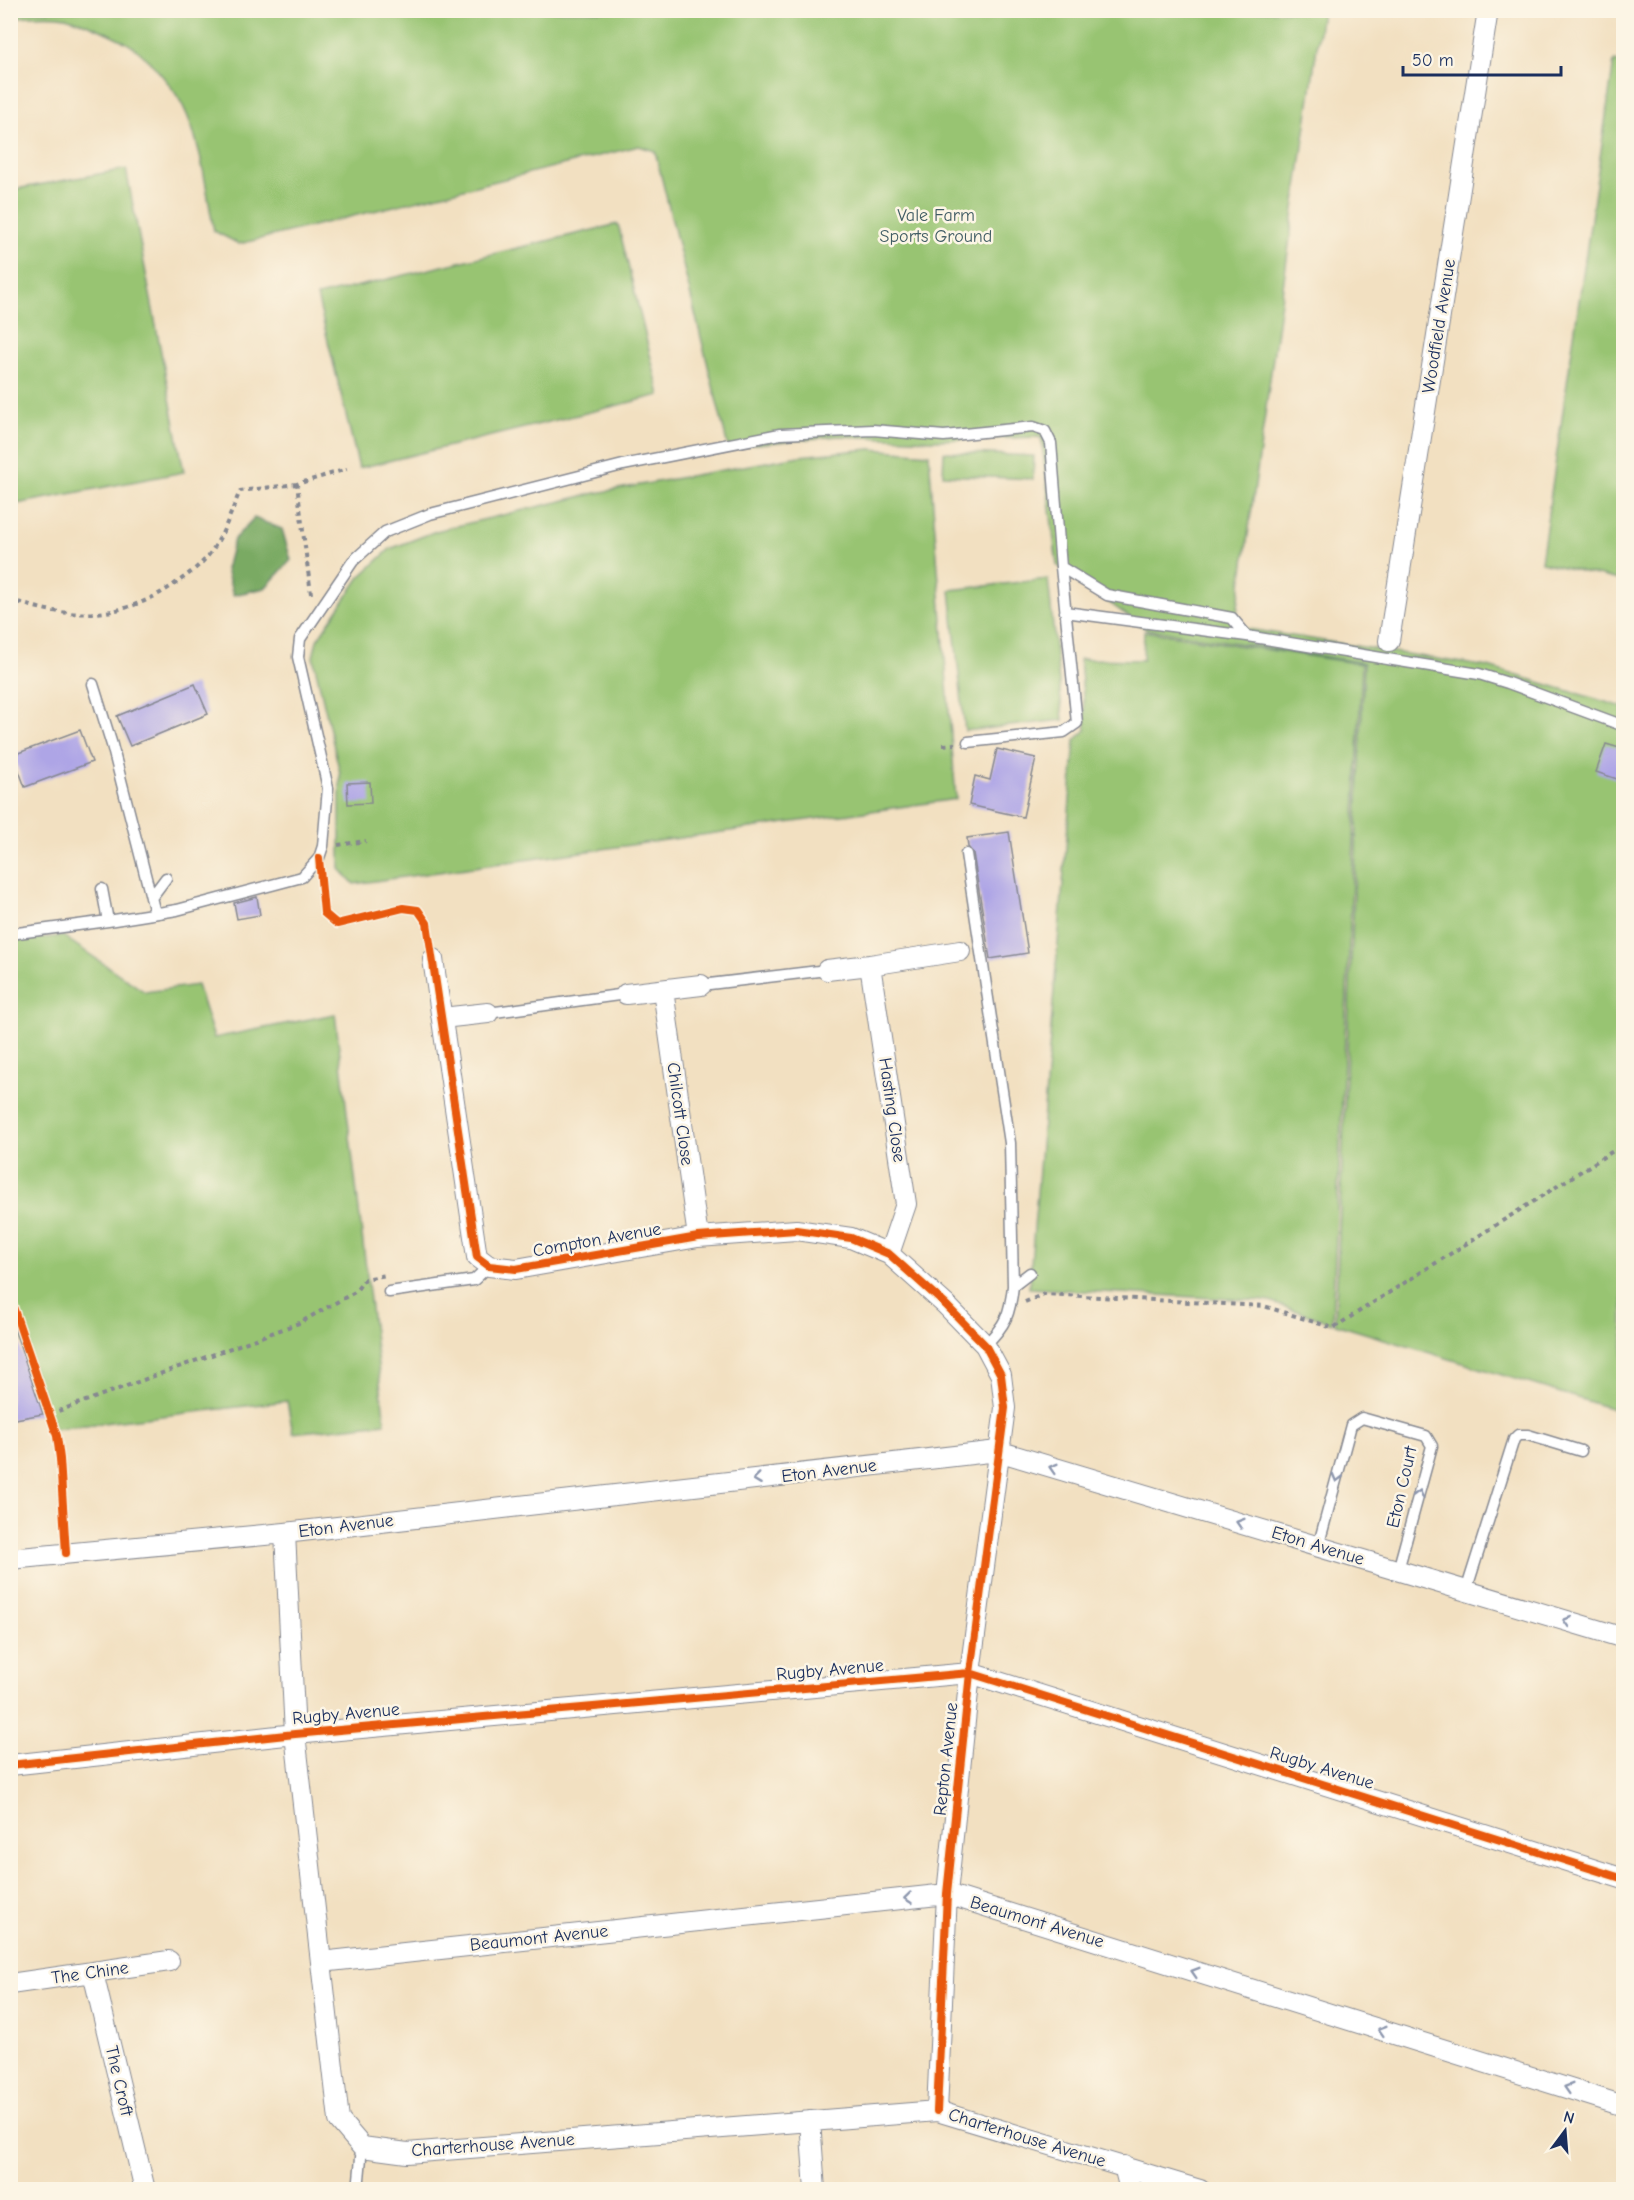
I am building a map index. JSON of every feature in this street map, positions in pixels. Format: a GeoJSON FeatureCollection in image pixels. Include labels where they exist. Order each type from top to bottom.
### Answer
{"type":"FeatureCollection","features":[{"type":"Feature","properties":{"kind":"street","name":"Woodfield Avenue"},"geometry":{"type":"LineString","coordinates":[[1389,641],[1488,10]]}},
{"type":"Feature","properties":{"kind":"street"},"geometry":{"type":"LineString","coordinates":[[827,970],[960,951]]}},
{"type":"Feature","properties":{"kind":"street"},"geometry":{"type":"LineString","coordinates":[[433,959],[477,1257],[489,1266]]}},
{"type":"Feature","properties":{"kind":"street","name":"Hasting Close"},"geometry":{"type":"LineString","coordinates":[[870,965],[906,1204],[888,1254]]}},
{"type":"Feature","properties":{"kind":"street"},"geometry":{"type":"LineString","coordinates":[[626,994],[701,985]]}},
{"type":"Feature","properties":{"kind":"street","name":"Chilcott Close"},"geometry":{"type":"LineString","coordinates":[[663,990],[698,1237]]}},
{"type":"Feature","properties":{"kind":"street"},"geometry":{"type":"LineString","coordinates":[[442,1018],[488,1013]]}},
{"type":"Feature","properties":{"kind":"street","name":"Compton Avenue"},"geometry":{"type":"LineString","coordinates":[[489,1266],[516,1269],[698,1237],[796,1230],[851,1238],[888,1254],[946,1305],[985,1345]]}},
{"type":"Feature","properties":{"kind":"street","name":"Repton Avenue"},"geometry":{"type":"LineString","coordinates":[[937,2110],[947,1894],[970,1673],[1005,1408],[1001,1375],[985,1345]]}},
{"type":"Feature","properties":{"kind":"street","name":"Eton Avenue"},"geometry":{"type":"LineString","coordinates":[[10,1559],[285,1533],[998,1451],[1623,1638]]}},
{"type":"Feature","properties":{"kind":"street"},"geometry":{"type":"LineString","coordinates":[[285,1533],[295,1734],[339,2120],[362,2147]]}},
{"type":"Feature","properties":{"kind":"street","name":"Rugby Avenue"},"geometry":{"type":"LineString","coordinates":[[10,1765],[295,1734],[970,1673],[1623,1879]]}},
{"type":"Feature","properties":{"kind":"street","name":"Beaumont Avenue"},"geometry":{"type":"LineString","coordinates":[[321,1962],[947,1894],[1623,2106]]}},
{"type":"Feature","properties":{"kind":"street","name":"The Chine"},"geometry":{"type":"LineString","coordinates":[[10,1984],[169,1961]]}},
{"type":"Feature","properties":{"kind":"street","name":"The Croft"},"geometry":{"type":"LineString","coordinates":[[93,1972],[145,2190]]}},
{"type":"Feature","properties":{"kind":"street","name":"Charterhouse Avenue"},"geometry":{"type":"LineString","coordinates":[[362,2147],[408,2153],[937,2110],[1200,2190]]}},
{"type":"Feature","properties":{"kind":"street"},"geometry":{"type":"LineString","coordinates":[[810,2121],[815,2190]]}},
{"type":"Feature","properties":{"kind":"street"},"geometry":{"type":"LineString","coordinates":[[1124,2166],[1130,2190]]}},
{"type":"Feature","properties":{"kind":"lane"},"geometry":{"type":"LineString","coordinates":[[10,934],[177,910],[302,877],[319,858],[323,846],[328,788],[298,657],[300,639],[353,561],[385,532],[430,514],[623,465],[780,434],[873,430],[944,436],[1033,427],[1045,430],[1051,443],[1077,723],[1064,732],[968,742]]}},
{"type":"Feature","properties":{"kind":"lane"},"geometry":{"type":"LineString","coordinates":[[1061,567],[1107,595],[1232,618],[1247,636]]}},
{"type":"Feature","properties":{"kind":"lane"},"geometry":{"type":"LineString","coordinates":[[1065,612],[1247,636],[1479,674],[1508,682],[1623,726]]}},
{"type":"Feature","properties":{"kind":"lane"},"geometry":{"type":"LineString","coordinates":[[93,684],[112,745],[155,913]]}},
{"type":"Feature","properties":{"kind":"lane"},"geometry":{"type":"LineString","coordinates":[[966,854],[1010,1143],[1013,1286],[1011,1308],[1002,1327],[985,1345]]}},
{"type":"Feature","properties":{"kind":"lane"},"geometry":{"type":"LineString","coordinates":[[151,898],[166,879]]}},
{"type":"Feature","properties":{"kind":"lane"},"geometry":{"type":"LineString","coordinates":[[102,889],[108,921]]}},
{"type":"Feature","properties":{"kind":"lane"},"geometry":{"type":"LineString","coordinates":[[701,985],[827,970]]}},
{"type":"Feature","properties":{"kind":"lane"},"geometry":{"type":"LineString","coordinates":[[488,1013],[626,994]]}},
{"type":"Feature","properties":{"kind":"lane"},"geometry":{"type":"LineString","coordinates":[[389,1292],[474,1280],[489,1266]]}},
{"type":"Feature","properties":{"kind":"lane"},"geometry":{"type":"LineString","coordinates":[[1013,1286],[1030,1273]]}},
{"type":"Feature","properties":{"kind":"lane","name":"Eton Court"},"geometry":{"type":"LineString","coordinates":[[1318,1547],[1351,1425],[1362,1418],[1416,1433],[1426,1436],[1432,1446],[1398,1570]]}},
{"type":"Feature","properties":{"kind":"lane"},"geometry":{"type":"LineString","coordinates":[[1466,1591],[1514,1439],[1518,1434],[1581,1451]]}},
{"type":"Feature","properties":{"kind":"lane"},"geometry":{"type":"LineString","coordinates":[[358,2190],[362,2147]]}},
{"type":"Feature","properties":{"kind":"path"},"geometry":{"type":"LineString","coordinates":[[10,599],[30,607],[70,614],[101,614],[132,606],[164,592],[191,572],[212,550],[228,522],[240,491],[297,484],[347,470]]}},
{"type":"Feature","properties":{"kind":"path"},"geometry":{"type":"LineString","coordinates":[[297,484],[315,619]]}},
{"type":"Feature","properties":{"kind":"path"},"geometry":{"type":"LineString","coordinates":[[323,846],[366,841]]}},
{"type":"Feature","properties":{"kind":"path"},"geometry":{"type":"LineString","coordinates":[[1011,1308],[1044,1294],[1264,1306],[1333,1328],[1623,1143]]}},
{"type":"Feature","properties":{"kind":"path"},"geometry":{"type":"LineString","coordinates":[[50,1414],[299,1323],[355,1292],[365,1278],[373,1277]]}},
{"type":"Feature","properties":{"kind":"path"},"geometry":{"type":"LineString","coordinates":[[47,1404],[54,1425]]}},
{"type":"Feature","properties":{"kind":"green space","name":"Vale Farm Sports Ground"},"geometry":{"type":"Polygon","coordinates":[[[10,11],[1322,11],[1235,627],[1488,667],[1623,707],[1623,1412],[1335,1324],[1364,663],[1146,629],[1057,565],[1041,437],[933,440],[838,436],[728,447],[655,151],[639,146],[239,244],[214,231],[195,136],[183,106],[174,91],[146,58],[127,43],[81,22],[52,16],[11,18],[10,11]]]}},
{"type":"Feature","properties":{"kind":"green space"},"geometry":{"type":"Polygon","coordinates":[[[1614,61],[1624,63],[1623,581],[1541,562],[1614,61]]]}},
{"type":"Feature","properties":{"kind":"green space"},"geometry":{"type":"Polygon","coordinates":[[[126,169],[184,472],[11,505],[11,190],[126,169]]]}},
{"type":"Feature","properties":{"kind":"green space"},"geometry":{"type":"Polygon","coordinates":[[[618,224],[660,395],[359,468],[317,296],[618,224]]]}},
{"type":"Feature","properties":{"kind":"green space"},"geometry":{"type":"Polygon","coordinates":[[[871,449],[929,454],[956,799],[354,884],[340,869],[340,773],[313,657],[317,640],[360,577],[390,549],[436,531],[591,494],[799,456],[871,449]]]}},
{"type":"Feature","properties":{"kind":"green space"},"geometry":{"type":"Polygon","coordinates":[[[944,452],[1034,456],[1033,479],[943,475],[944,452]]]}},
{"type":"Feature","properties":{"kind":"green space"},"geometry":{"type":"Polygon","coordinates":[[[254,518],[282,529],[291,560],[265,588],[233,595],[226,569],[234,539],[254,518]]]}},
{"type":"Feature","properties":{"kind":"green space"},"geometry":{"type":"Polygon","coordinates":[[[1048,579],[1063,720],[965,731],[950,590],[1048,579]]]}},
{"type":"Feature","properties":{"kind":"green space"},"geometry":{"type":"Polygon","coordinates":[[[1144,631],[1362,664],[1332,1323],[1267,1301],[1029,1288],[1075,740],[1086,730],[1080,659],[1143,660],[1144,631]]]}},
{"type":"Feature","properties":{"kind":"green space"},"geometry":{"type":"Polygon","coordinates":[[[63,936],[145,992],[197,985],[214,1038],[335,1014],[385,1423],[293,1433],[287,1401],[53,1429],[16,1320],[11,1320],[10,941],[63,936]]]}},
{"type":"Feature","properties":{"kind":"building"},"geometry":{"type":"Polygon","coordinates":[[[195,684],[208,714],[130,746],[117,716],[195,684]]]}},
{"type":"Feature","properties":{"kind":"building"},"geometry":{"type":"Polygon","coordinates":[[[80,730],[92,762],[25,787],[13,755],[80,730]]]}},
{"type":"Feature","properties":{"kind":"building"},"geometry":{"type":"Polygon","coordinates":[[[1606,744],[1623,749],[1623,781],[1596,772],[1606,744]]]}},
{"type":"Feature","properties":{"kind":"building"},"geometry":{"type":"Polygon","coordinates":[[[997,749],[1036,758],[1023,817],[969,805],[975,776],[990,780],[997,749]]]}},
{"type":"Feature","properties":{"kind":"building"},"geometry":{"type":"Polygon","coordinates":[[[370,782],[371,803],[348,804],[347,783],[370,782]]]}},
{"type":"Feature","properties":{"kind":"building"},"geometry":{"type":"Polygon","coordinates":[[[1009,832],[1028,953],[990,959],[973,853],[968,847],[967,838],[1009,832]]]}},
{"type":"Feature","properties":{"kind":"building"},"geometry":{"type":"Polygon","coordinates":[[[257,897],[260,915],[237,919],[234,903],[257,897]]]}},
{"type":"Feature","properties":{"kind":"building"},"geometry":{"type":"Polygon","coordinates":[[[14,1328],[43,1414],[10,1420],[10,1329],[14,1328]]]}},
{"type":"Feature","properties":{"kind":"cycle path"},"geometry":{"type":"LineString","coordinates":[[319,858],[324,913],[337,924],[403,908],[418,910],[427,923],[477,1257],[489,1266],[516,1269],[698,1237],[796,1230],[851,1238],[889,1254],[946,1305],[985,1345],[1001,1375],[1005,1408],[970,1673],[947,1894],[937,2111]]}},
{"type":"Feature","properties":{"kind":"cycle path"},"geometry":{"type":"LineString","coordinates":[[10,1298],[57,1436],[66,1553]]}},
{"type":"Feature","properties":{"kind":"cycle path"},"geometry":{"type":"LineString","coordinates":[[10,1765],[295,1734],[970,1673],[1624,1879]]}}]}
